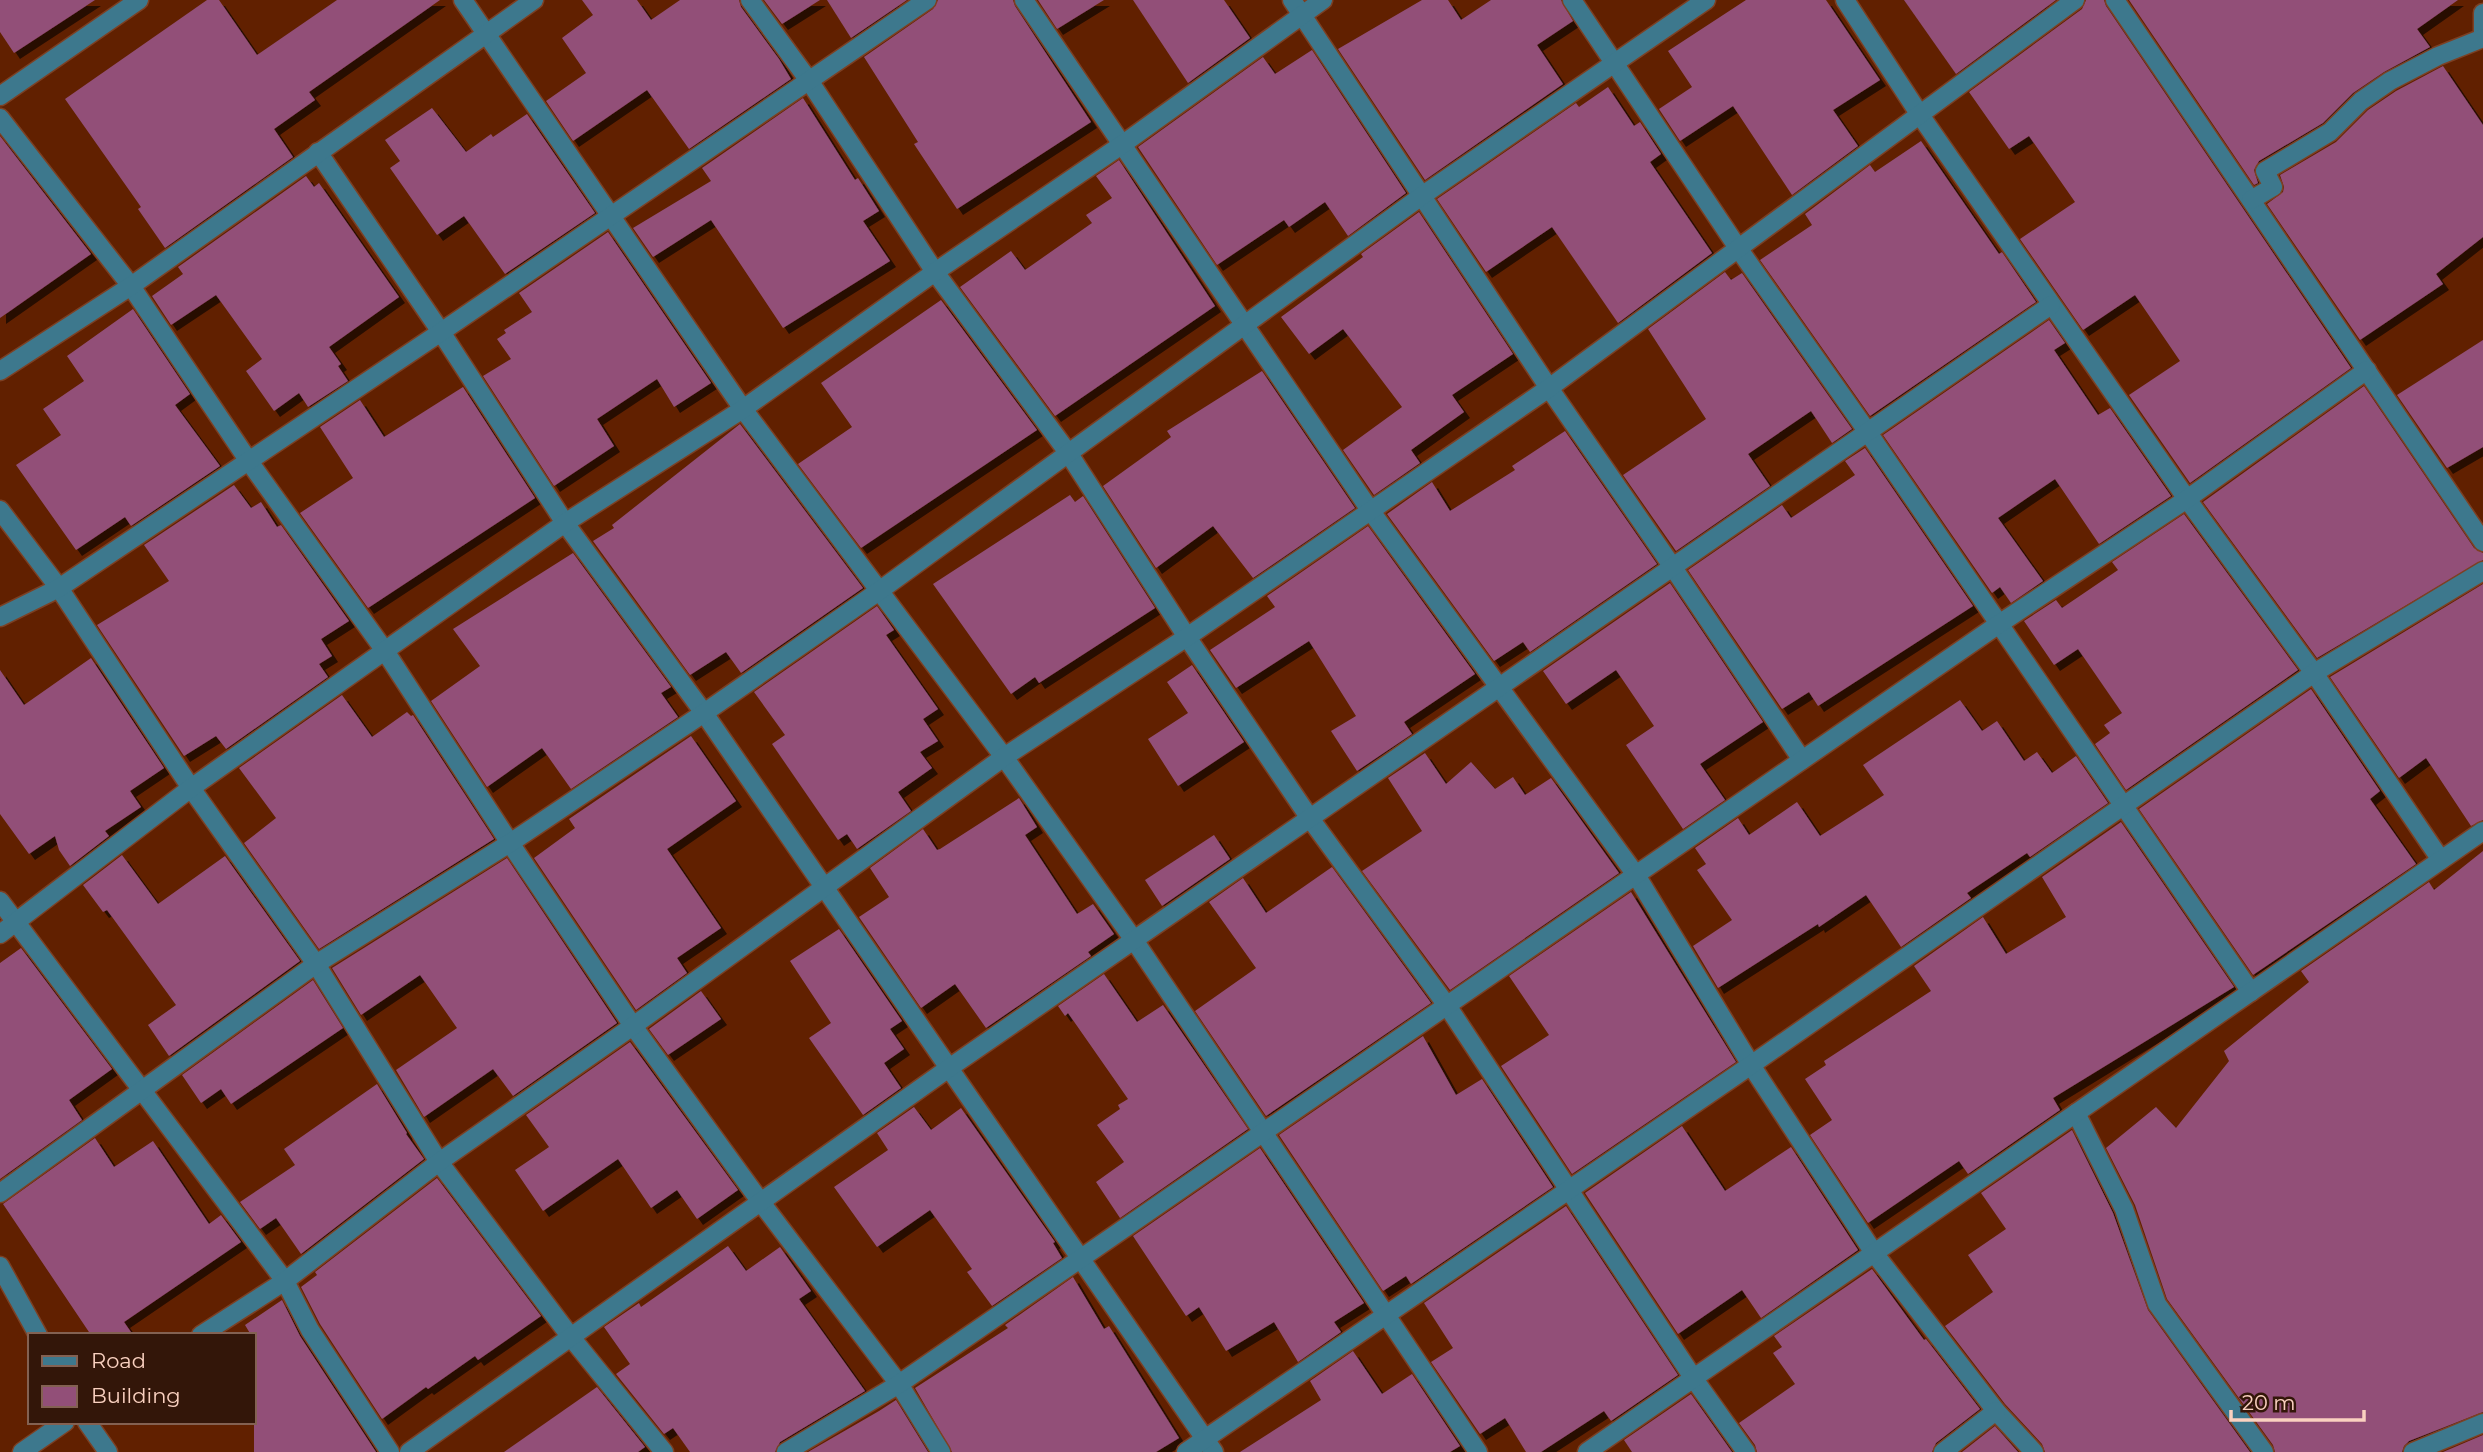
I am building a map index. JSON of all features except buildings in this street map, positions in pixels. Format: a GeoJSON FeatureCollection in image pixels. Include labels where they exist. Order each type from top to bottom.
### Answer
{"type":"FeatureCollection","features":[{"type":"Feature","properties":{"kind":"street"},"geometry":{"type":"LineString","coordinates":[[0,96],[139,0]]}},
{"type":"Feature","properties":{"kind":"street"},"geometry":{"type":"LineString","coordinates":[[463,0],[743,410],[1004,757],[1134,940],[1478,1452]]}},
{"type":"Feature","properties":{"kind":"street"},"geometry":{"type":"LineString","coordinates":[[0,371],[131,286],[534,0]]}},
{"type":"Feature","properties":{"kind":"street"},"geometry":{"type":"LineString","coordinates":[[750,0],[810,82],[934,272],[1069,454],[1187,637],[1310,817],[1448,1007],[1567,1190],[1746,1452]]}},
{"type":"Feature","properties":{"kind":"street"},"geometry":{"type":"LineString","coordinates":[[0,617],[59,588],[928,0]]}},
{"type":"Feature","properties":{"kind":"street"},"geometry":{"type":"LineString","coordinates":[[1024,0],[1370,510],[1636,875],[1751,1065],[1874,1253],[1996,1411],[2034,1452]]}},
{"type":"Feature","properties":{"kind":"street"},"geometry":{"type":"LineString","coordinates":[[0,934],[191,788],[565,523],[743,410],[934,272],[1123,144],[1297,8],[1323,0]]}},
{"type":"Feature","properties":{"kind":"street"},"geometry":{"type":"LineString","coordinates":[[1572,0],[1738,248],[1867,431],[2251,992]]}},
{"type":"Feature","properties":{"kind":"street"},"geometry":{"type":"LineString","coordinates":[[0,1194],[316,964],[510,843],[879,591],[1423,195],[1706,0]]}},
{"type":"Feature","properties":{"kind":"street"},"geometry":{"type":"LineString","coordinates":[[1845,0],[1920,115],[2051,305],[2187,499],[2314,673],[2441,860]]}},
{"type":"Feature","properties":{"kind":"street"},"geometry":{"type":"LineString","coordinates":[[204,1333],[285,1282],[439,1162],[633,1026],[1004,757],[1187,637],[1549,388],[2075,0]]}},
{"type":"Feature","properties":{"kind":"street"},"geometry":{"type":"LineString","coordinates":[[2115,0],[2483,542]]}},
{"type":"Feature","properties":{"kind":"street"},"geometry":{"type":"LineString","coordinates":[[1297,8],[1549,388],[1802,760]]}},
{"type":"Feature","properties":{"kind":"street"},"geometry":{"type":"LineString","coordinates":[[2251,200],[2273,187],[2265,171],[2330,132],[2371,94],[2438,56],[2483,37],[2483,13]]}},
{"type":"Feature","properties":{"kind":"street"},"geometry":{"type":"LineString","coordinates":[[0,118],[131,286],[248,460],[385,651],[633,1026],[760,1202],[899,1384],[941,1452]]}},
{"type":"Feature","properties":{"kind":"street"},"geometry":{"type":"LineString","coordinates":[[318,152],[441,332],[565,523],[704,713],[1210,1446]]}},
{"type":"Feature","properties":{"kind":"street"},"geometry":{"type":"LineString","coordinates":[[409,1452],[949,1068],[2051,305]]}},
{"type":"Feature","properties":{"kind":"street"},"geometry":{"type":"LineString","coordinates":[[786,1452],[899,1384],[1999,624],[2187,499],[2367,370]]}},
{"type":"Feature","properties":{"kind":"street"},"geometry":{"type":"LineString","coordinates":[[0,510],[59,588],[191,788],[316,964],[439,1162],[570,1336],[664,1452]]}},
{"type":"Feature","properties":{"kind":"street"},"geometry":{"type":"LineString","coordinates":[[1186,1452],[1210,1446],[1386,1315],[2314,673],[2483,571]]}},
{"type":"Feature","properties":{"kind":"street"},"geometry":{"type":"LineString","coordinates":[[1587,1452],[2483,831]]}},
{"type":"Feature","properties":{"kind":"street"},"geometry":{"type":"LineString","coordinates":[[0,901],[285,1282],[310,1330],[390,1452]]}},
{"type":"Feature","properties":{"kind":"street"},"geometry":{"type":"LineString","coordinates":[[2076,1113],[2124,1209],[2157,1304],[2264,1452]]}},
{"type":"Feature","properties":{"kind":"street"},"geometry":{"type":"LineString","coordinates":[[0,1266],[37,1333]]}},
{"type":"Feature","properties":{"kind":"street"},"geometry":{"type":"LineString","coordinates":[[1943,1452],[1996,1411]]}},
{"type":"Feature","properties":{"kind":"street"},"geometry":{"type":"LineString","coordinates":[[2413,1452],[2483,1423]]}},
{"type":"Feature","properties":{"kind":"street"},"geometry":{"type":"LineString","coordinates":[[22,1452],[62,1424]]}},
{"type":"Feature","properties":{"kind":"street"},"geometry":{"type":"LineString","coordinates":[[88,1424],[108,1452]]}}]}
